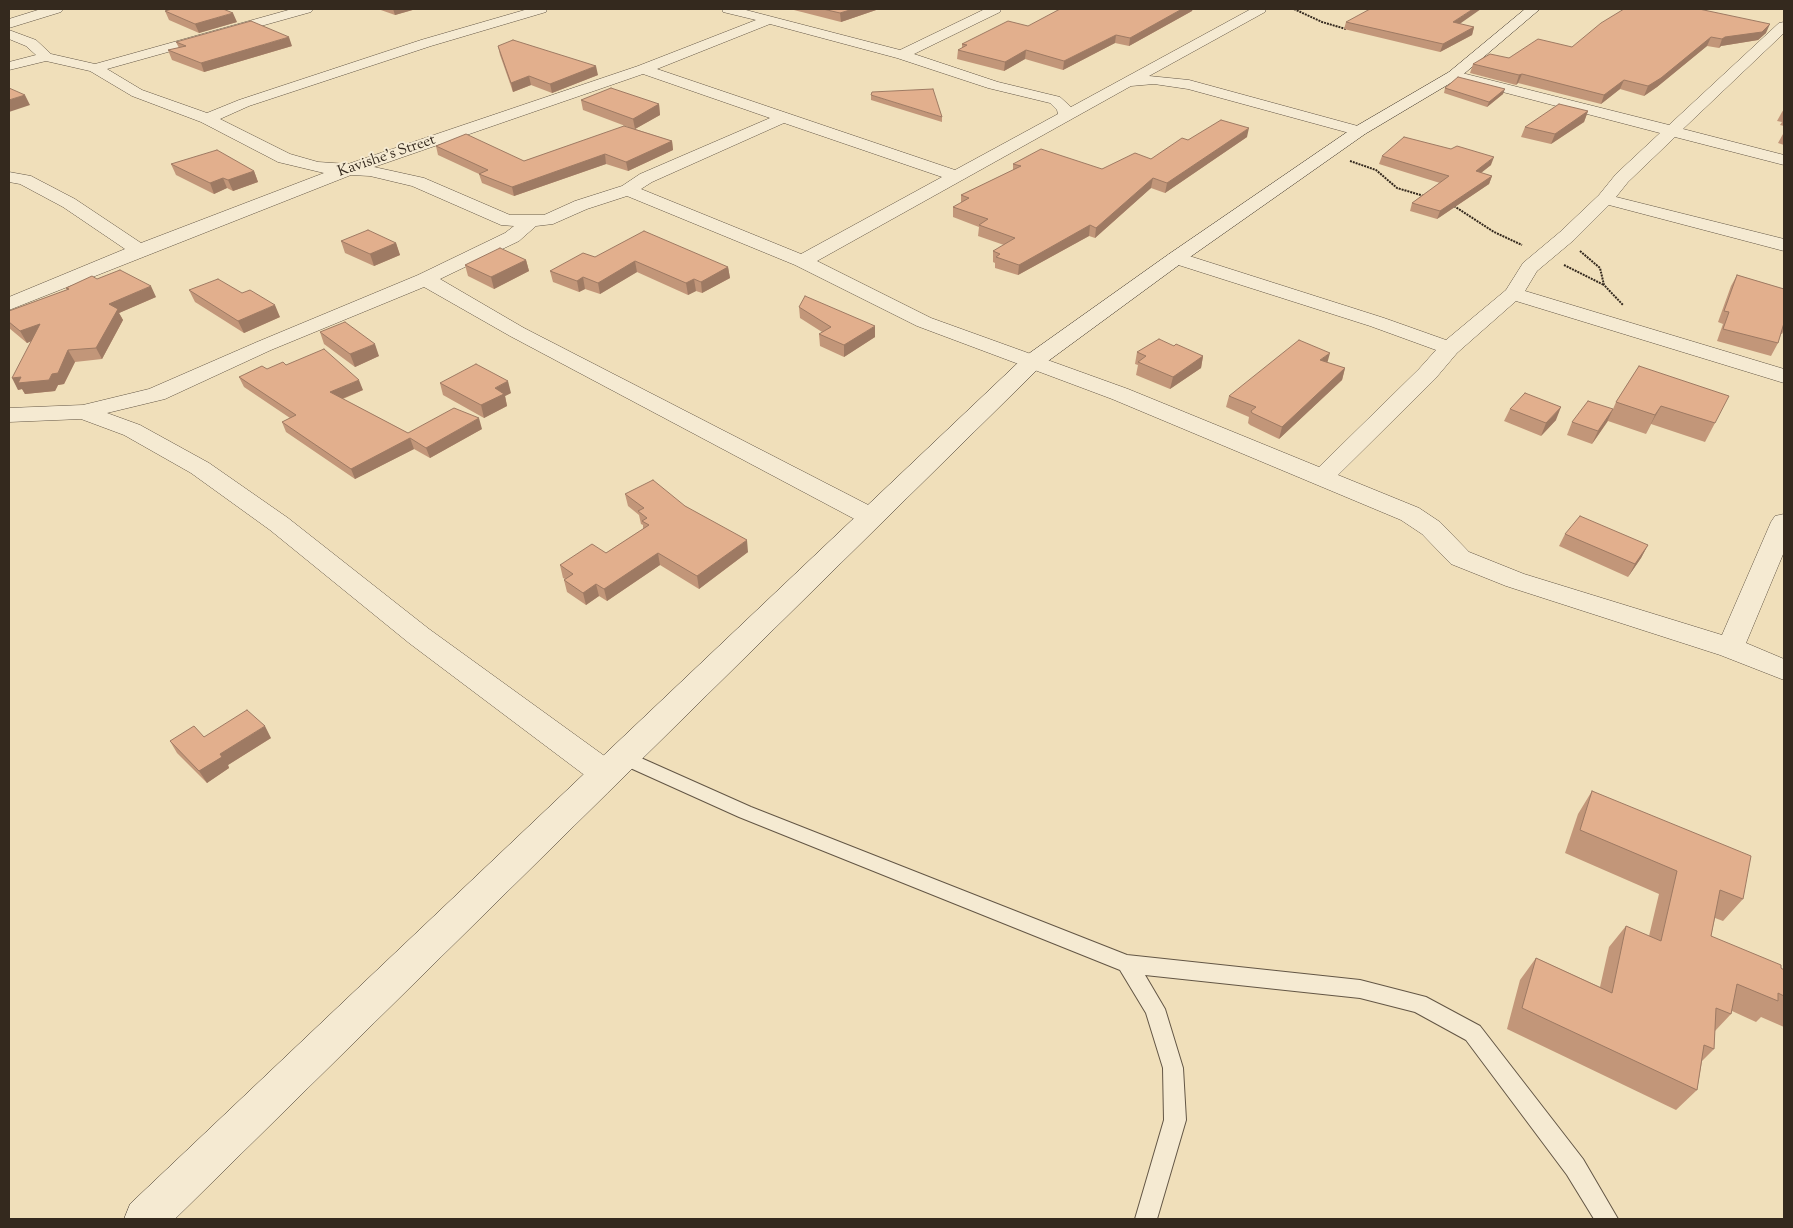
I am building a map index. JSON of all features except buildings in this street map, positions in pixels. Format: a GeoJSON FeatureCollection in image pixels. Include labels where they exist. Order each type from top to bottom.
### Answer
{"type":"FeatureCollection","features":[{"type":"Feature","properties":{"kind":"street"},"geometry":{"type":"LineString","coordinates":[[9,24],[25,16],[56,9]]}},
{"type":"Feature","properties":{"kind":"street"},"geometry":{"type":"LineString","coordinates":[[95,68],[306,9]]}},
{"type":"Feature","properties":{"kind":"street"},"geometry":{"type":"LineString","coordinates":[[207,119],[244,103],[426,43],[541,9]]}},
{"type":"Feature","properties":{"kind":"street"},"geometry":{"type":"LineString","coordinates":[[728,9],[902,55],[993,85],[1055,100],[1097,99]]}},
{"type":"Feature","properties":{"kind":"street"},"geometry":{"type":"LineString","coordinates":[[902,55],[995,9]]}},
{"type":"Feature","properties":{"kind":"street"},"geometry":{"type":"LineString","coordinates":[[802,262],[1260,9]]}},
{"type":"Feature","properties":{"kind":"street"},"geometry":{"type":"LineString","coordinates":[[145,1219],[1032,362],[1176,258],[1359,131],[1454,75],[1534,9]]}},
{"type":"Feature","properties":{"kind":"street","name":"Kavishe’s Street"},"geometry":{"type":"LineString","coordinates":[[9,304],[316,174],[348,171],[644,69],[769,20]]}},
{"type":"Feature","properties":{"kind":"street"},"geometry":{"type":"LineString","coordinates":[[1323,478],[1427,374],[1449,348],[1513,294],[1530,267],[1567,236],[1605,199],[1622,178],[1784,26]]}},
{"type":"Feature","properties":{"kind":"street"},"geometry":{"type":"LineString","coordinates":[[9,34],[31,43],[46,56],[95,68],[150,99],[207,119],[316,174]]}},
{"type":"Feature","properties":{"kind":"street"},"geometry":{"type":"LineString","coordinates":[[9,66],[46,56]]}},
{"type":"Feature","properties":{"kind":"street"},"geometry":{"type":"LineString","coordinates":[[1160,65],[1163,72],[1189,85]]}},
{"type":"Feature","properties":{"kind":"street"},"geometry":{"type":"LineString","coordinates":[[644,69],[956,176]]}},
{"type":"Feature","properties":{"kind":"street"},"geometry":{"type":"LineString","coordinates":[[1454,75],[1784,160]]}},
{"type":"Feature","properties":{"kind":"street"},"geometry":{"type":"LineString","coordinates":[[1129,82],[1154,80],[1189,85],[1359,131]]}},
{"type":"Feature","properties":{"kind":"street"},"geometry":{"type":"LineString","coordinates":[[1055,100],[1064,108],[1066,116]]}},
{"type":"Feature","properties":{"kind":"street"},"geometry":{"type":"LineString","coordinates":[[348,171],[370,171],[412,181],[507,221],[547,220],[581,205],[628,190],[646,178],[784,117]]}},
{"type":"Feature","properties":{"kind":"street"},"geometry":{"type":"LineString","coordinates":[[9,177],[24,180],[69,203],[139,250]]}},
{"type":"Feature","properties":{"kind":"street"},"geometry":{"type":"LineString","coordinates":[[628,190],[802,262],[924,322],[1120,394],[1410,514],[1430,528],[1460,558],[1515,580],[1730,648],[1784,670]]}},
{"type":"Feature","properties":{"kind":"street"},"geometry":{"type":"LineString","coordinates":[[1605,199],[1784,245]]}},
{"type":"Feature","properties":{"kind":"street"},"geometry":{"type":"LineString","coordinates":[[9,415],[83,412],[156,394],[425,279],[512,236],[531,221]]}},
{"type":"Feature","properties":{"kind":"street"},"geometry":{"type":"LineString","coordinates":[[1176,258],[1377,322],[1449,348]]}},
{"type":"Feature","properties":{"kind":"street"},"geometry":{"type":"LineString","coordinates":[[425,279],[516,332],[871,517]]}},
{"type":"Feature","properties":{"kind":"street"},"geometry":{"type":"LineString","coordinates":[[1513,294],[1784,376]]}},
{"type":"Feature","properties":{"kind":"street"},"geometry":{"type":"LineString","coordinates":[[132,430],[156,394]]}},
{"type":"Feature","properties":{"kind":"street"},"geometry":{"type":"LineString","coordinates":[[83,412],[132,430],[200,468],[279,524],[419,636],[614,765]]}},
{"type":"Feature","properties":{"kind":"street"},"geometry":{"type":"LineString","coordinates":[[1730,648],[1784,522]]}},
{"type":"Feature","properties":{"kind":"lane"},"geometry":{"type":"LineString","coordinates":[[614,765],[745,812],[1127,964],[1360,989],[1419,1004],[1473,1033],[1575,1167],[1607,1219]]}},
{"type":"Feature","properties":{"kind":"lane"},"geometry":{"type":"LineString","coordinates":[[1127,964],[1155,1009],[1173,1068],[1175,1120],[1146,1219]]}},
{"type":"Feature","properties":{"kind":"path"},"geometry":{"type":"LineString","coordinates":[[1294,9],[1322,22],[1346,29]]}},
{"type":"Feature","properties":{"kind":"path"},"geometry":{"type":"LineString","coordinates":[[1325,155],[1376,170],[1397,188],[1432,199]]}},
{"type":"Feature","properties":{"kind":"path"},"geometry":{"type":"LineString","coordinates":[[1449,204],[1457,207],[1494,232],[1604,285],[1624,308]]}},
{"type":"Feature","properties":{"kind":"path"},"geometry":{"type":"LineString","coordinates":[[1567,236],[1585,256],[1600,268],[1604,285]]}}]}
